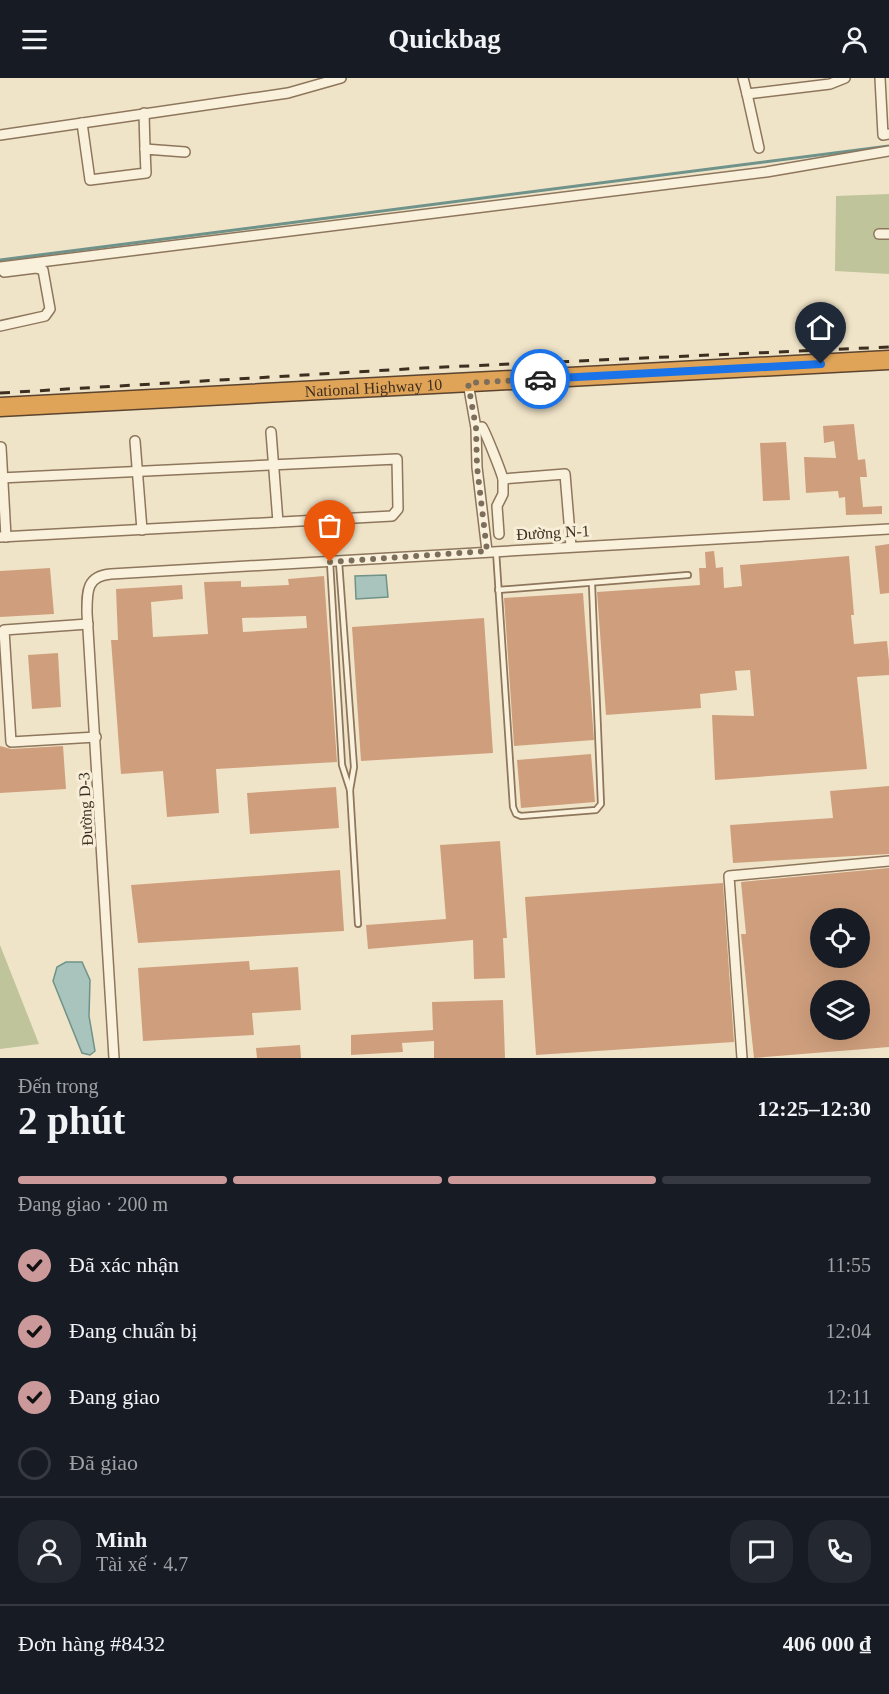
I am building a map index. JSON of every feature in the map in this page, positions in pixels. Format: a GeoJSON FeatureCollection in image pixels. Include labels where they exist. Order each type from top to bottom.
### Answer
{"type":"FeatureCollection","features":[{"type":"Feature","properties":{"kind":"highway","name":"National Highway 10"},"geometry":{"type":"LineString","coordinates":[[0,407],[889,360]]}},
{"type":"Feature","properties":{"kind":"street"},"geometry":{"type":"LineString","coordinates":[[743,78],[759,148]]}},
{"type":"Feature","properties":{"kind":"street"},"geometry":{"type":"LineString","coordinates":[[747,94],[830,84],[845,78]]}},
{"type":"Feature","properties":{"kind":"street"},"geometry":{"type":"LineString","coordinates":[[880,78],[883,135],[889,134]]}},
{"type":"Feature","properties":{"kind":"street"},"geometry":{"type":"LineString","coordinates":[[0,135],[288,93],[335,79]]}},
{"type":"Feature","properties":{"kind":"street"},"geometry":{"type":"LineString","coordinates":[[82,123],[90,180],[146,173],[144,113]]}},
{"type":"Feature","properties":{"kind":"street"},"geometry":{"type":"LineString","coordinates":[[145,149],[185,152]]}},
{"type":"Feature","properties":{"kind":"street"},"geometry":{"type":"LineString","coordinates":[[0,267],[766,172],[889,151]]}},
{"type":"Feature","properties":{"kind":"street"},"geometry":{"type":"LineString","coordinates":[[0,273],[36,268],[43,270],[50,309],[45,316],[0,326]]}},
{"type":"Feature","properties":{"kind":"street"},"geometry":{"type":"LineString","coordinates":[[468,383],[476,428],[477,467],[491,551]]}},
{"type":"Feature","properties":{"kind":"street"},"geometry":{"type":"LineString","coordinates":[[476,428],[485,430],[489,448],[503,478],[503,494],[497,506],[499,534]]}},
{"type":"Feature","properties":{"kind":"street"},"geometry":{"type":"LineString","coordinates":[[271,432],[278,522]]}},
{"type":"Feature","properties":{"kind":"street"},"geometry":{"type":"LineString","coordinates":[[135,441],[142,530]]}},
{"type":"Feature","properties":{"kind":"street"},"geometry":{"type":"LineString","coordinates":[[1,447],[1,478],[3,537],[394,515],[398,508],[397,459],[1,478]]}},
{"type":"Feature","properties":{"kind":"street"},"geometry":{"type":"LineString","coordinates":[[503,478],[565,474],[571,546]]}},
{"type":"Feature","properties":{"kind":"street","name":"Đường N-1"},"geometry":{"type":"LineString","coordinates":[[111,574],[571,546],[889,530]]}},
{"type":"Feature","properties":{"kind":"street","name":"Đường D-3"},"geometry":{"type":"LineString","coordinates":[[111,574],[94,578],[88,585],[88,624],[114,1058]]}},
{"type":"Feature","properties":{"kind":"street"},"geometry":{"type":"LineString","coordinates":[[11,741],[2,630],[88,624]]}},
{"type":"Feature","properties":{"kind":"street"},"geometry":{"type":"LineString","coordinates":[[0,742],[96,737]]}},
{"type":"Feature","properties":{"kind":"street"},"geometry":{"type":"LineString","coordinates":[[742,1058],[729,876],[889,861]]}},
{"type":"Feature","properties":{"kind":"lane"},"geometry":{"type":"LineString","coordinates":[[491,551],[498,590],[513,807],[516,814],[521,816],[596,810],[601,804],[592,585]]}},
{"type":"Feature","properties":{"kind":"lane"},"geometry":{"type":"LineString","coordinates":[[334,562],[342,765],[350,790]]}},
{"type":"Feature","properties":{"kind":"lane"},"geometry":{"type":"LineString","coordinates":[[334,562],[354,767],[350,790],[358,924]]}},
{"type":"Feature","properties":{"kind":"lane"},"geometry":{"type":"LineString","coordinates":[[498,590],[592,585],[688,575]]}},
{"type":"Feature","properties":{"kind":"green space"},"geometry":{"type":"Polygon","coordinates":[[[889,194],[889,274],[835,271],[836,196],[889,194]]]}},
{"type":"Feature","properties":{"kind":"green space"},"geometry":{"type":"Polygon","coordinates":[[[0,945],[39,1044],[0,1049],[0,945]]]}},
{"type":"Feature","properties":{"kind":"water"},"geometry":{"type":"Polygon","coordinates":[[[386,575],[388,597],[356,599],[355,576],[386,575]]]}},
{"type":"Feature","properties":{"kind":"water"},"geometry":{"type":"Polygon","coordinates":[[[66,962],[82,962],[90,980],[89,1016],[95,1051],[90,1055],[82,1053],[53,981],[57,967],[66,962]]]}},
{"type":"Feature","properties":{"kind":"building"},"geometry":{"type":"Polygon","coordinates":[[[854,424],[858,460],[865,459],[867,477],[860,477],[863,507],[882,506],[882,514],[846,515],[845,497],[839,498],[838,491],[806,493],[804,457],[836,458],[834,441],[824,443],[823,426],[854,424]]]}},
{"type":"Feature","properties":{"kind":"building"},"geometry":{"type":"Polygon","coordinates":[[[786,442],[790,500],[763,501],[760,443],[786,442]]]}},
{"type":"Feature","properties":{"kind":"building"},"geometry":{"type":"Polygon","coordinates":[[[889,544],[889,593],[880,594],[875,546],[889,544]]]}},
{"type":"Feature","properties":{"kind":"building"},"geometry":{"type":"Polygon","coordinates":[[[714,551],[716,568],[723,567],[724,588],[742,586],[740,565],[849,556],[854,644],[887,641],[889,661],[889,675],[857,677],[867,769],[715,780],[712,715],[754,716],[750,670],[735,671],[737,690],[700,694],[701,708],[606,715],[597,592],[700,585],[699,568],[706,568],[705,552],[714,551]]]}},
{"type":"Feature","properties":{"kind":"building"},"geometry":{"type":"Polygon","coordinates":[[[50,568],[54,614],[0,617],[0,571],[50,568]]]}},
{"type":"Feature","properties":{"kind":"building"},"geometry":{"type":"Polygon","coordinates":[[[324,576],[337,762],[216,769],[219,813],[167,817],[163,771],[121,774],[111,640],[118,640],[116,589],[182,585],[183,599],[151,602],[153,637],[208,634],[204,582],[241,581],[241,587],[289,585],[288,579],[324,576]],[[306,616],[242,618],[243,632],[307,628],[306,616]]]}},
{"type":"Feature","properties":{"kind":"building"},"geometry":{"type":"Polygon","coordinates":[[[583,593],[594,740],[514,746],[504,598],[583,593]]]}},
{"type":"Feature","properties":{"kind":"building"},"geometry":{"type":"Polygon","coordinates":[[[484,618],[493,753],[361,761],[352,627],[484,618]]]}},
{"type":"Feature","properties":{"kind":"building"},"geometry":{"type":"Polygon","coordinates":[[[58,653],[61,707],[32,709],[28,655],[58,653]]]}},
{"type":"Feature","properties":{"kind":"building"},"geometry":{"type":"Polygon","coordinates":[[[0,746],[11,749],[63,746],[66,789],[0,793],[0,746]]]}},
{"type":"Feature","properties":{"kind":"building"},"geometry":{"type":"Polygon","coordinates":[[[591,754],[595,802],[521,808],[517,760],[591,754]]]}},
{"type":"Feature","properties":{"kind":"building"},"geometry":{"type":"Polygon","coordinates":[[[889,786],[889,854],[733,863],[730,825],[833,818],[830,791],[889,786]]]}},
{"type":"Feature","properties":{"kind":"building"},"geometry":{"type":"Polygon","coordinates":[[[336,787],[339,828],[250,834],[247,793],[336,787]]]}},
{"type":"Feature","properties":{"kind":"building"},"geometry":{"type":"Polygon","coordinates":[[[500,841],[507,938],[503,938],[505,978],[474,979],[473,940],[368,949],[366,925],[446,919],[440,845],[500,841]]]}},
{"type":"Feature","properties":{"kind":"building"},"geometry":{"type":"Polygon","coordinates":[[[889,868],[889,1047],[754,1058],[741,934],[746,934],[741,882],[889,868]]]}},
{"type":"Feature","properties":{"kind":"building"},"geometry":{"type":"Polygon","coordinates":[[[340,870],[344,931],[138,943],[131,885],[340,870]]]}},
{"type":"Feature","properties":{"kind":"building"},"geometry":{"type":"Polygon","coordinates":[[[723,883],[734,1042],[536,1055],[525,897],[723,883]]]}},
{"type":"Feature","properties":{"kind":"building"},"geometry":{"type":"Polygon","coordinates":[[[249,961],[250,970],[298,967],[301,1010],[252,1013],[254,1035],[143,1041],[138,968],[249,961]]]}},
{"type":"Feature","properties":{"kind":"building"},"geometry":{"type":"Polygon","coordinates":[[[503,1000],[505,1058],[434,1058],[434,1041],[402,1043],[403,1052],[351,1055],[351,1035],[433,1030],[432,1002],[503,1000]]]}},
{"type":"Feature","properties":{"kind":"building"},"geometry":{"type":"Polygon","coordinates":[[[300,1045],[301,1058],[257,1058],[256,1048],[300,1045]]]}},
{"type":"Feature","properties":{"kind":"waterway"},"geometry":{"type":"LineString","coordinates":[[0,260],[889,146]]}},
{"type":"Feature","properties":{"kind":"railway"},"geometry":{"type":"LineString","coordinates":[[0,393],[423,368],[889,347]]}},
{"type":"Feature","properties":{"kind":"way so far"},"geometry":{"type":"LineString","coordinates":[[330,562],[487,551],[477,467],[476,428],[468,383],[540,379]]}},
{"type":"Feature","properties":{"kind":"route"},"geometry":{"type":"LineString","coordinates":[[540,379],[821,364]]}}]}
